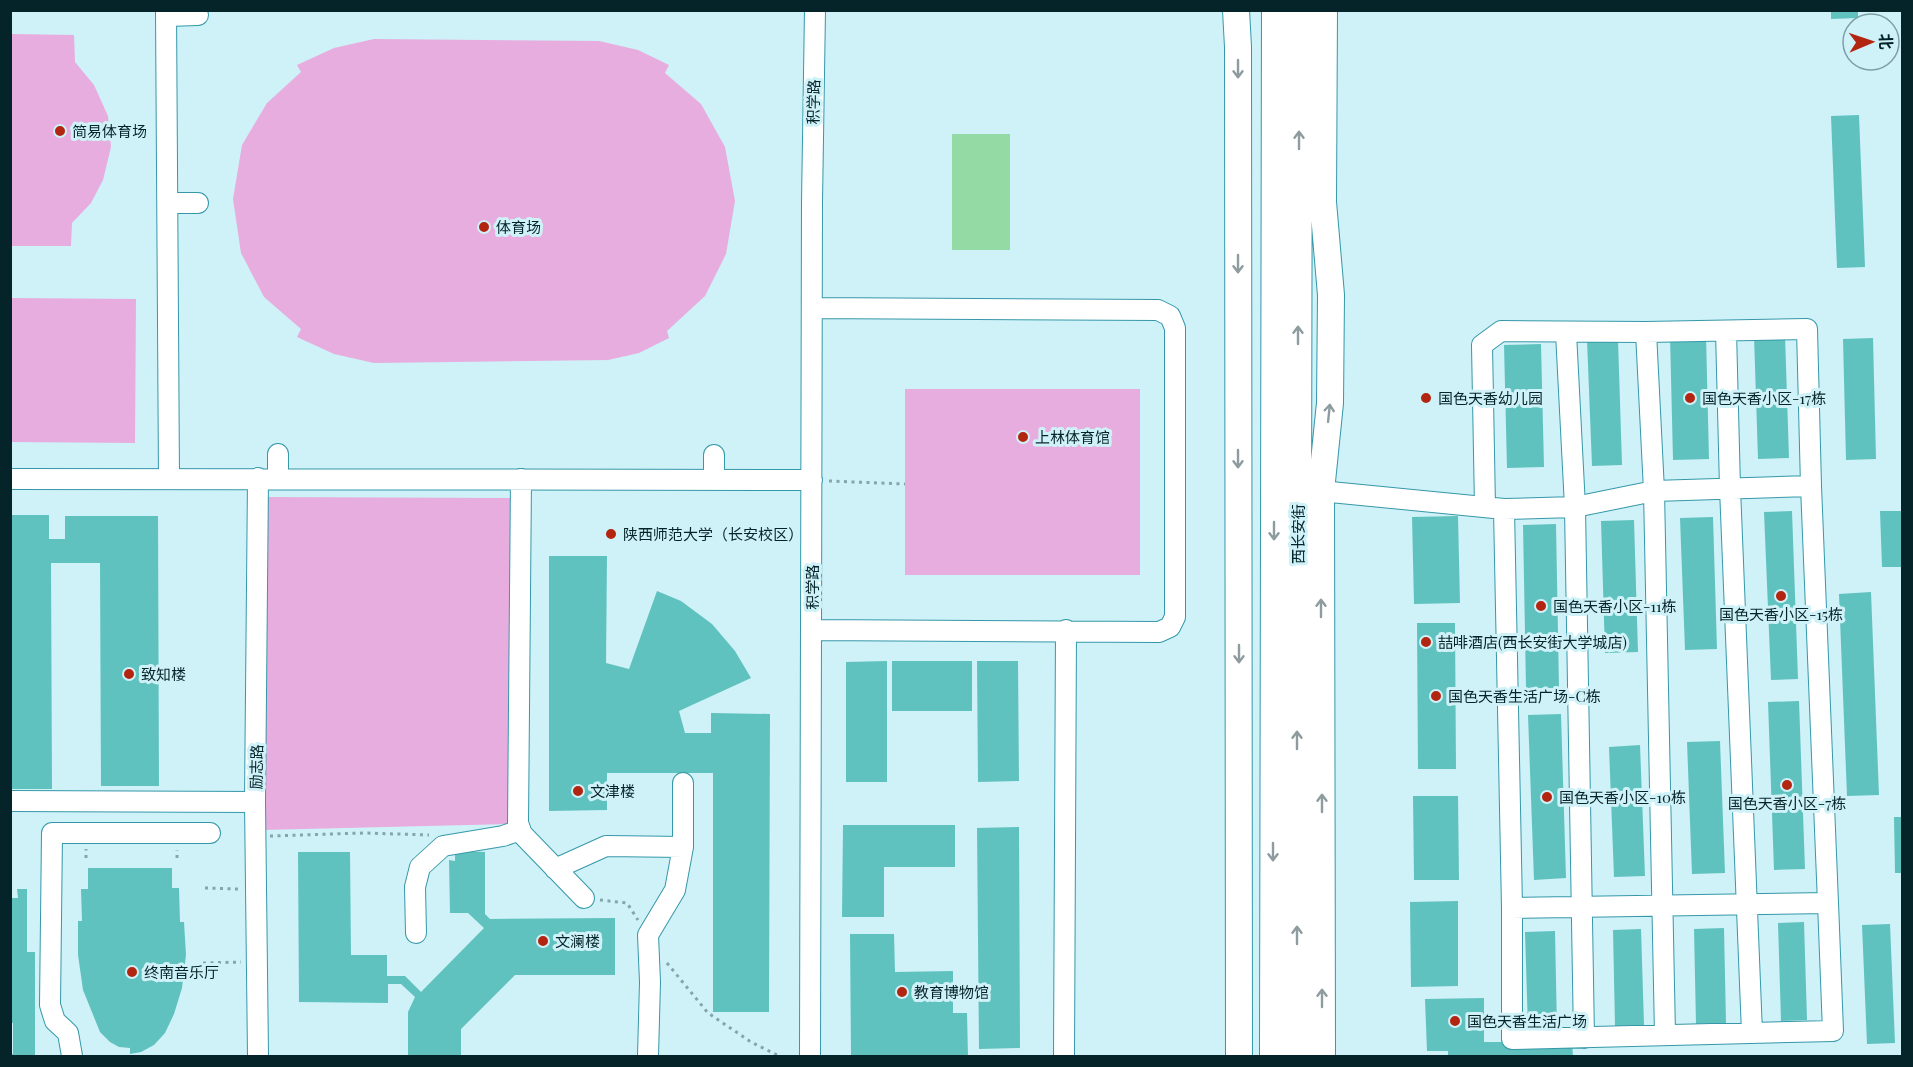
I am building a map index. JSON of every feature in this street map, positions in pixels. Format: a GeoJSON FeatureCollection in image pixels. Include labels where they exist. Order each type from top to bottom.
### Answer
{"type":"FeatureCollection","features":[{"type":"Feature","properties":{"kind":"main road"},"geometry":{"type":"LineString","coordinates":[[1236,10],[1238,47],[1239,1056]]}},
{"type":"Feature","properties":{"kind":"main road","name":"西长安街"},"geometry":{"type":"LineString","coordinates":[[1272,1056],[1275,10]]}},
{"type":"Feature","properties":{"kind":"main road","name":"西长安街"},"geometry":{"type":"LineString","coordinates":[[1296,1056],[1310,490],[1299,10]]}},
{"type":"Feature","properties":{"kind":"main road"},"geometry":{"type":"LineString","coordinates":[[1322,1056],[1310,490],[1330,403],[1331,295],[1323,202],[1324,10]]}},
{"type":"Feature","properties":{"kind":"street","name":"积学路"},"geometry":{"type":"LineString","coordinates":[[810,1056],[815,10]]}},
{"type":"Feature","properties":{"kind":"street"},"geometry":{"type":"LineString","coordinates":[[169,479],[166,13],[198,15]]}},
{"type":"Feature","properties":{"kind":"street"},"geometry":{"type":"LineString","coordinates":[[168,203],[198,203]]}},
{"type":"Feature","properties":{"kind":"street"},"geometry":{"type":"LineString","coordinates":[[812,308],[1158,310],[1170,316],[1175,328],[1175,617],[1170,627],[1159,632],[812,630]]}},
{"type":"Feature","properties":{"kind":"street"},"geometry":{"type":"LineString","coordinates":[[1807,329],[1811,486],[1833,1031],[1512,1039],[1512,908],[1495,508],[1482,345],[1501,332],[1646,332],[1807,329]]}},
{"type":"Feature","properties":{"kind":"street"},"geometry":{"type":"LineString","coordinates":[[1726,331],[1730,488],[1752,1033]]}},
{"type":"Feature","properties":{"kind":"street"},"geometry":{"type":"LineString","coordinates":[[1646,332],[1654,491],[1665,1035]]}},
{"type":"Feature","properties":{"kind":"street"},"geometry":{"type":"LineString","coordinates":[[1566,333],[1575,507],[1584,1038]]}},
{"type":"Feature","properties":{"kind":"street"},"geometry":{"type":"LineString","coordinates":[[278,454],[279,479]]}},
{"type":"Feature","properties":{"kind":"street"},"geometry":{"type":"LineString","coordinates":[[714,455],[714,480]]}},
{"type":"Feature","properties":{"kind":"street","name":"励志路"},"geometry":{"type":"LineString","coordinates":[[258,478],[255,802],[258,1056]]}},
{"type":"Feature","properties":{"kind":"street"},"geometry":{"type":"LineString","coordinates":[[10,479],[812,480]]}},
{"type":"Feature","properties":{"kind":"street"},"geometry":{"type":"LineString","coordinates":[[521,479],[520,830],[584,898]]}},
{"type":"Feature","properties":{"kind":"street"},"geometry":{"type":"LineString","coordinates":[[1310,490],[1495,508],[1575,507],[1654,491],[1811,486]]}},
{"type":"Feature","properties":{"kind":"street"},"geometry":{"type":"LineString","coordinates":[[1064,1056],[1066,630]]}},
{"type":"Feature","properties":{"kind":"street"},"geometry":{"type":"LineString","coordinates":[[648,1056],[650,982],[648,935],[675,890],[683,847],[683,783]]}},
{"type":"Feature","properties":{"kind":"street"},"geometry":{"type":"LineString","coordinates":[[10,801],[255,802]]}},
{"type":"Feature","properties":{"kind":"street"},"geometry":{"type":"LineString","coordinates":[[416,933],[415,887],[420,867],[443,846],[503,836],[520,830]]}},
{"type":"Feature","properties":{"kind":"street"},"geometry":{"type":"LineString","coordinates":[[72,1056],[68,1033],[55,1021],[50,1005],[52,833],[210,833]]}},
{"type":"Feature","properties":{"kind":"street"},"geometry":{"type":"LineString","coordinates":[[555,869],[606,846],[683,847]]}},
{"type":"Feature","properties":{"kind":"street"},"geometry":{"type":"LineString","coordinates":[[1512,908],[1828,903]]}},
{"type":"Feature","properties":{"kind":"path"},"geometry":{"type":"LineString","coordinates":[[812,480],[905,484]]}},
{"type":"Feature","properties":{"kind":"path"},"geometry":{"type":"LineString","coordinates":[[256,836],[364,833],[443,836],[450,844]]}},
{"type":"Feature","properties":{"kind":"path"},"geometry":{"type":"LineString","coordinates":[[205,888],[234,888]]}},
{"type":"Feature","properties":{"kind":"path"},"geometry":{"type":"LineString","coordinates":[[584,898],[627,903],[648,935]]}},
{"type":"Feature","properties":{"kind":"path"},"geometry":{"type":"LineString","coordinates":[[665,961],[708,1013],[751,1042],[779,1056]]}},
{"type":"Feature","properties":{"kind":"path"},"geometry":{"type":"LineString","coordinates":[[203,963],[233,962]]}},
{"type":"Feature","properties":{"kind":"shaded area","name":"简易体育场"},"geometry":{"type":"Polygon","coordinates":[[[11,34],[74,35],[75,62],[94,85],[108,116],[111,147],[103,180],[91,203],[72,223],[71,246],[11,246],[11,34]]]}},
{"type":"Feature","properties":{"kind":"shaded area","name":"体育场"},"geometry":{"type":"Polygon","coordinates":[[[374,39],[599,41],[638,50],[669,65],[665,73],[701,104],[725,147],[735,201],[726,254],[705,296],[667,331],[669,338],[639,353],[608,360],[374,363],[334,354],[297,337],[301,329],[264,297],[241,253],[233,199],[242,145],[267,103],[301,72],[297,65],[334,48],[374,39]]]}},
{"type":"Feature","properties":{"kind":"shaded area"},"geometry":{"type":"Polygon","coordinates":[[[952,134],[1010,134],[1010,250],[952,250],[952,134]]]}},
{"type":"Feature","properties":{"kind":"shaded area"},"geometry":{"type":"Polygon","coordinates":[[[11,298],[136,299],[135,443],[11,442],[11,298]]]}},
{"type":"Feature","properties":{"kind":"shaded area","name":"上林体育馆"},"geometry":{"type":"Polygon","coordinates":[[[905,389],[1140,389],[1140,575],[905,575],[905,389]]]}},
{"type":"Feature","properties":{"kind":"shaded area"},"geometry":{"type":"Polygon","coordinates":[[[262,497],[516,498],[513,824],[262,830],[262,497]]]}},
{"type":"Feature","properties":{"kind":"building"},"geometry":{"type":"Polygon","coordinates":[[[1831,10],[1858,10],[1858,12],[1841,12],[1841,19],[1831,19],[1831,10]]]}},
{"type":"Feature","properties":{"kind":"building"},"geometry":{"type":"Polygon","coordinates":[[[1859,115],[1865,267],[1837,268],[1831,116],[1859,115]]]}},
{"type":"Feature","properties":{"kind":"building","name":"国色天香小区-17栋"},"geometry":{"type":"Polygon","coordinates":[[[1706,335],[1709,459],[1673,460],[1670,336],[1706,335]]]}},
{"type":"Feature","properties":{"kind":"building"},"geometry":{"type":"Polygon","coordinates":[[[1785,335],[1789,458],[1758,459],[1754,336],[1785,335]]]}},
{"type":"Feature","properties":{"kind":"building"},"geometry":{"type":"Polygon","coordinates":[[[1873,338],[1876,459],[1846,460],[1843,339],[1873,338]]]}},
{"type":"Feature","properties":{"kind":"building"},"geometry":{"type":"Polygon","coordinates":[[[1618,339],[1622,465],[1592,466],[1587,340],[1618,339]]]}},
{"type":"Feature","properties":{"kind":"building"},"geometry":{"type":"Polygon","coordinates":[[[1541,344],[1544,467],[1507,468],[1504,345],[1541,344]]]}},
{"type":"Feature","properties":{"kind":"building","name":"国色天香小区-15栋"},"geometry":{"type":"Polygon","coordinates":[[[1792,511],[1798,679],[1771,680],[1764,512],[1792,511]]]}},
{"type":"Feature","properties":{"kind":"building"},"geometry":{"type":"Polygon","coordinates":[[[1880,511],[1902,511],[1902,567],[1882,567],[1880,511]]]}},
{"type":"Feature","properties":{"kind":"building","name":"致知楼"},"geometry":{"type":"Polygon","coordinates":[[[10,515],[49,515],[49,539],[65,539],[65,516],[158,516],[159,786],[101,786],[100,563],[51,563],[52,789],[10,789],[10,515]]]}},
{"type":"Feature","properties":{"kind":"building"},"geometry":{"type":"Polygon","coordinates":[[[1458,516],[1460,603],[1414,604],[1412,517],[1458,516]]]}},
{"type":"Feature","properties":{"kind":"building"},"geometry":{"type":"Polygon","coordinates":[[[1713,517],[1717,649],[1685,650],[1680,518],[1713,517]]]}},
{"type":"Feature","properties":{"kind":"building"},"geometry":{"type":"Polygon","coordinates":[[[1634,520],[1638,652],[1605,653],[1601,521],[1634,520]]]}},
{"type":"Feature","properties":{"kind":"building","name":"国色天香小区-11栋"},"geometry":{"type":"Polygon","coordinates":[[[1556,524],[1559,688],[1526,688],[1523,525],[1556,524]]]}},
{"type":"Feature","properties":{"kind":"building","name":"文津楼"},"geometry":{"type":"Polygon","coordinates":[[[549,556],[607,556],[606,663],[629,669],[657,591],[681,601],[712,624],[735,651],[751,678],[679,711],[685,733],[711,733],[711,713],[770,714],[769,1012],[713,1012],[713,773],[607,773],[607,810],[549,811],[549,556]]]}},
{"type":"Feature","properties":{"kind":"building"},"geometry":{"type":"Polygon","coordinates":[[[1871,592],[1879,795],[1847,796],[1839,594],[1871,592]]]}},
{"type":"Feature","properties":{"kind":"building","name":"国色天香生活广场-C栋"},"geometry":{"type":"Polygon","coordinates":[[[1417,623],[1455,623],[1456,769],[1418,769],[1417,623]]]}},
{"type":"Feature","properties":{"kind":"building"},"geometry":{"type":"Polygon","coordinates":[[[887,661],[887,782],[846,782],[846,662],[887,661]]]}},
{"type":"Feature","properties":{"kind":"building"},"geometry":{"type":"Polygon","coordinates":[[[892,661],[972,661],[972,711],[892,711],[892,661]]]}},
{"type":"Feature","properties":{"kind":"building"},"geometry":{"type":"Polygon","coordinates":[[[977,661],[1018,661],[1019,781],[978,782],[977,661]]]}},
{"type":"Feature","properties":{"kind":"building","name":"国色天香小区-7栋"},"geometry":{"type":"Polygon","coordinates":[[[1799,701],[1805,869],[1774,870],[1768,702],[1799,701]]]}},
{"type":"Feature","properties":{"kind":"building","name":"国色天香小区-10栋"},"geometry":{"type":"Polygon","coordinates":[[[1561,714],[1566,878],[1534,880],[1528,715],[1561,714]]]}},
{"type":"Feature","properties":{"kind":"building"},"geometry":{"type":"Polygon","coordinates":[[[1720,741],[1725,873],[1692,874],[1687,742],[1720,741]]]}},
{"type":"Feature","properties":{"kind":"building"},"geometry":{"type":"Polygon","coordinates":[[[1640,745],[1645,876],[1614,877],[1609,747],[1640,745]]]}},
{"type":"Feature","properties":{"kind":"building"},"geometry":{"type":"Polygon","coordinates":[[[1413,796],[1458,796],[1459,880],[1414,880],[1413,796]]]}},
{"type":"Feature","properties":{"kind":"building"},"geometry":{"type":"Polygon","coordinates":[[[1894,817],[1902,817],[1902,873],[1895,873],[1894,817]]]}},
{"type":"Feature","properties":{"kind":"building"},"geometry":{"type":"Polygon","coordinates":[[[843,825],[955,825],[955,867],[884,867],[884,917],[842,917],[843,825]]]}},
{"type":"Feature","properties":{"kind":"building","name":"教育博物馆"},"geometry":{"type":"Polygon","coordinates":[[[1019,827],[1020,1048],[979,1049],[977,828],[1019,827]]]}},
{"type":"Feature","properties":{"kind":"building","name":"文澜楼"},"geometry":{"type":"Polygon","coordinates":[[[455,851],[485,852],[485,914],[490,919],[615,918],[615,975],[515,975],[461,1029],[461,1056],[408,1056],[408,1012],[415,997],[401,984],[388,984],[388,1003],[299,1002],[298,852],[350,852],[351,955],[387,955],[387,976],[405,976],[421,992],[484,928],[468,913],[450,913],[449,860],[455,861],[455,851]]]}},
{"type":"Feature","properties":{"kind":"building","name":"终南音乐厅"},"geometry":{"type":"Polygon","coordinates":[[[88,868],[172,868],[172,888],[179,888],[180,922],[184,922],[186,955],[182,988],[165,1033],[154,1045],[141,1052],[130,1054],[130,1048],[119,1047],[100,1032],[83,990],[78,955],[78,921],[82,921],[81,889],[88,889],[88,868]]]}},
{"type":"Feature","properties":{"kind":"building"},"geometry":{"type":"Polygon","coordinates":[[[17,889],[27,889],[27,952],[35,952],[35,1056],[10,1056],[13,1054],[13,1023],[10,1023],[10,898],[18,898],[17,889]]]}},
{"type":"Feature","properties":{"kind":"building"},"geometry":{"type":"Polygon","coordinates":[[[1458,901],[1458,986],[1411,987],[1410,902],[1458,901]]]}},
{"type":"Feature","properties":{"kind":"building"},"geometry":{"type":"Polygon","coordinates":[[[1804,922],[1807,1020],[1781,1021],[1778,923],[1804,922]]]}},
{"type":"Feature","properties":{"kind":"building"},"geometry":{"type":"Polygon","coordinates":[[[1890,924],[1895,1043],[1867,1044],[1862,925],[1890,924]]]}},
{"type":"Feature","properties":{"kind":"building"},"geometry":{"type":"Polygon","coordinates":[[[1724,928],[1726,1023],[1696,1024],[1694,929],[1724,928]]]}},
{"type":"Feature","properties":{"kind":"building"},"geometry":{"type":"Polygon","coordinates":[[[1641,929],[1644,1025],[1615,1026],[1613,930],[1641,929]]]}},
{"type":"Feature","properties":{"kind":"building"},"geometry":{"type":"Polygon","coordinates":[[[1555,931],[1557,1029],[1528,1029],[1525,932],[1555,931]]]}},
{"type":"Feature","properties":{"kind":"building","name":"教育博物馆"},"geometry":{"type":"Polygon","coordinates":[[[850,934],[894,934],[895,972],[953,971],[953,1013],[967,1013],[968,1056],[851,1056],[850,934]]]}},
{"type":"Feature","properties":{"kind":"building","name":"国色天香生活广场"},"geometry":{"type":"Polygon","coordinates":[[[1484,998],[1484,1042],[1572,1042],[1573,1056],[1448,1056],[1448,1051],[1427,1051],[1425,999],[1484,998]]]}},
{"type":"Feature","properties":{"kind":"place","name":"简易体育场"},"geometry":{"type":"Point","coordinates":[60,131]}},
{"type":"Feature","properties":{"kind":"place","name":"体育场"},"geometry":{"type":"Point","coordinates":[484,227]}},
{"type":"Feature","properties":{"kind":"place","name":"国色天香幼儿园"},"geometry":{"type":"Point","coordinates":[1426,398]}},
{"type":"Feature","properties":{"kind":"place","name":"国色天香小区-17栋"},"geometry":{"type":"Point","coordinates":[1690,398]}},
{"type":"Feature","properties":{"kind":"place","name":"上林体育馆"},"geometry":{"type":"Point","coordinates":[1023,437]}},
{"type":"Feature","properties":{"kind":"place","name":"陕西师范大学（长安校区）"},"geometry":{"type":"Point","coordinates":[611,534]}},
{"type":"Feature","properties":{"kind":"place","name":"国色天香小区-15栋"},"geometry":{"type":"Point","coordinates":[1781,596]}},
{"type":"Feature","properties":{"kind":"place","name":"国色天香小区-11栋"},"geometry":{"type":"Point","coordinates":[1541,606]}},
{"type":"Feature","properties":{"kind":"place","name":"喆啡酒店(西长安街大学城店)"},"geometry":{"type":"Point","coordinates":[1426,642]}},
{"type":"Feature","properties":{"kind":"place","name":"致知楼"},"geometry":{"type":"Point","coordinates":[129,674]}},
{"type":"Feature","properties":{"kind":"place","name":"国色天香生活广场-C栋"},"geometry":{"type":"Point","coordinates":[1436,696]}},
{"type":"Feature","properties":{"kind":"place","name":"国色天香小区-7栋"},"geometry":{"type":"Point","coordinates":[1787,785]}},
{"type":"Feature","properties":{"kind":"place","name":"文津楼"},"geometry":{"type":"Point","coordinates":[578,791]}},
{"type":"Feature","properties":{"kind":"place","name":"国色天香小区-10栋"},"geometry":{"type":"Point","coordinates":[1547,797]}},
{"type":"Feature","properties":{"kind":"place","name":"文澜楼"},"geometry":{"type":"Point","coordinates":[543,941]}},
{"type":"Feature","properties":{"kind":"place","name":"终南音乐厅"},"geometry":{"type":"Point","coordinates":[132,972]}},
{"type":"Feature","properties":{"kind":"place","name":"教育博物馆"},"geometry":{"type":"Point","coordinates":[902,992]}},
{"type":"Feature","properties":{"kind":"place","name":"国色天香生活广场"},"geometry":{"type":"Point","coordinates":[1455,1021]}}]}
